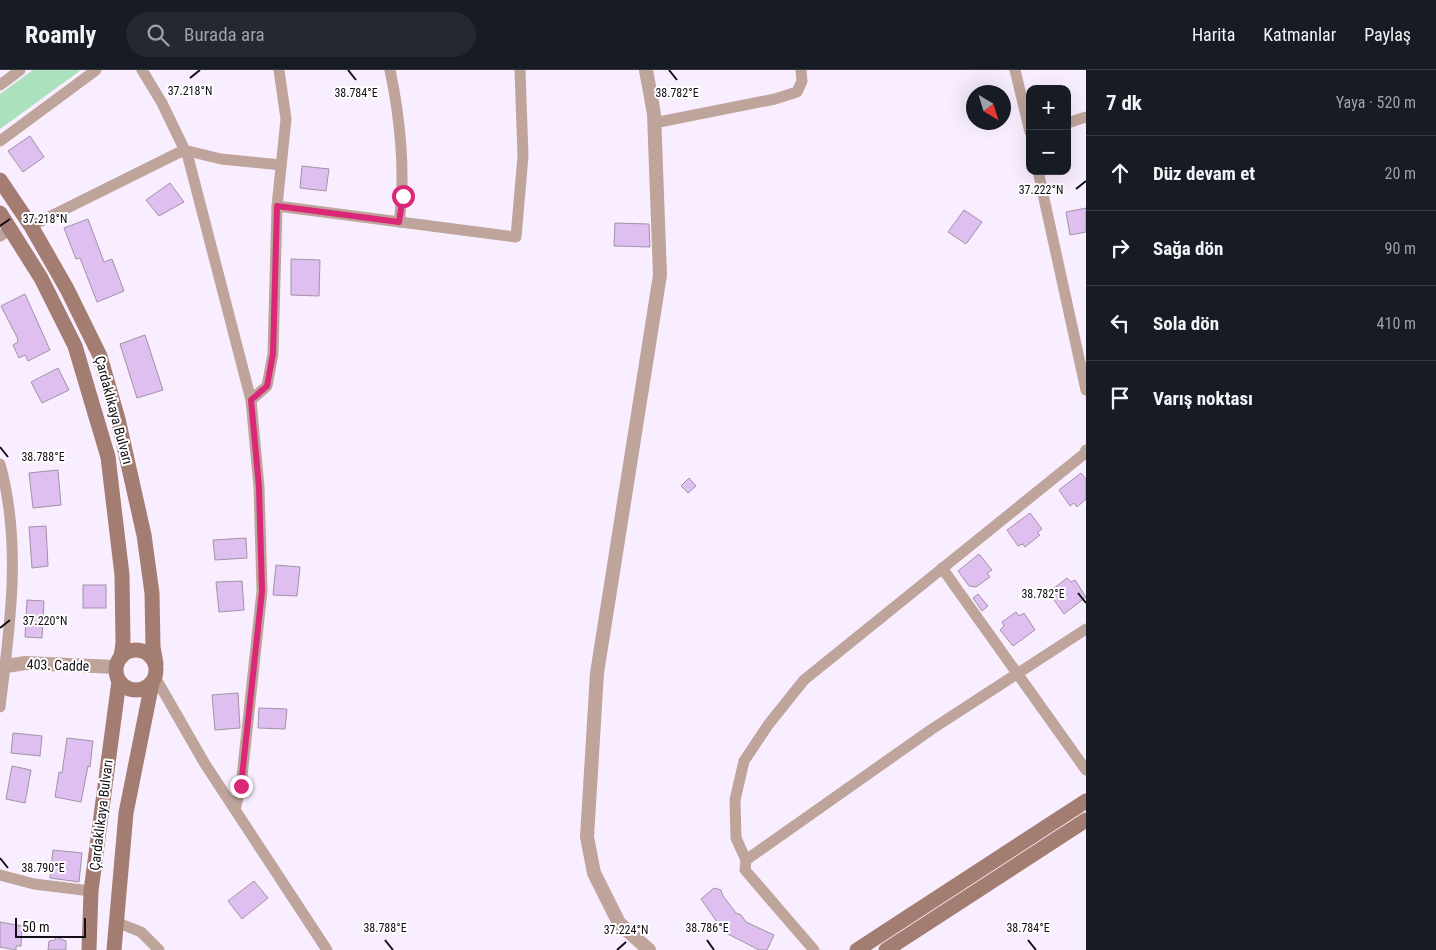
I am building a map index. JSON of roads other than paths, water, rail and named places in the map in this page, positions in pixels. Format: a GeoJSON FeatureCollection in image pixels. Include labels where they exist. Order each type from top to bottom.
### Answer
{"type":"FeatureCollection","features":[{"type":"Feature","properties":{"kind":"main road","name":"Çardaklıkaya Bulvarı"},"geometry":{"type":"LineString","coordinates":[[0,180],[31,226],[67,289],[100,356],[144,535],[152,593],[154,675],[126,813],[114,950]]}},
{"type":"Feature","properties":{"kind":"main road","name":"Çardaklıkaya Bulvarı"},"geometry":{"type":"LineString","coordinates":[[0,213],[5,232],[40,278],[75,346],[108,457],[122,575],[123,644],[91,891],[89,950]]}},
{"type":"Feature","properties":{"kind":"main road"},"geometry":{"type":"LineString","coordinates":[[142,650],[153,658],[154,675],[141,690],[129,689],[119,668],[129,651],[142,650]]}},
{"type":"Feature","properties":{"kind":"main road"},"geometry":{"type":"LineString","coordinates":[[857,950],[1086,801]]}},
{"type":"Feature","properties":{"kind":"main road"},"geometry":{"type":"LineString","coordinates":[[886,950],[1086,820]]}},
{"type":"Feature","properties":{"kind":"street"},"geometry":{"type":"LineString","coordinates":[[0,85],[20,70]]}},
{"type":"Feature","properties":{"kind":"street"},"geometry":{"type":"LineString","coordinates":[[0,141],[96,70]]}},
{"type":"Feature","properties":{"kind":"street"},"geometry":{"type":"LineString","coordinates":[[142,70],[162,102],[184,150],[216,260],[251,400],[259,487],[262,591],[241,786],[235,809]]}},
{"type":"Feature","properties":{"kind":"street"},"geometry":{"type":"LineString","coordinates":[[251,400],[267,386],[273,354],[277,206],[286,119],[279,70]]}},
{"type":"Feature","properties":{"kind":"street"},"geometry":{"type":"LineString","coordinates":[[390,70],[396,96],[403,196],[399,222]]}},
{"type":"Feature","properties":{"kind":"street"},"geometry":{"type":"LineString","coordinates":[[277,206],[516,237],[523,156],[520,70]]}},
{"type":"Feature","properties":{"kind":"street"},"geometry":{"type":"LineString","coordinates":[[646,70],[654,123],[660,275],[597,673],[587,837],[594,873],[619,923],[649,950]]}},
{"type":"Feature","properties":{"kind":"street"},"geometry":{"type":"LineString","coordinates":[[1015,70],[1030,130]]}},
{"type":"Feature","properties":{"kind":"street"},"geometry":{"type":"LineString","coordinates":[[654,123],[775,99],[797,92],[804,74]]}},
{"type":"Feature","properties":{"kind":"street"},"geometry":{"type":"LineString","coordinates":[[1071,122],[1086,117]]}},
{"type":"Feature","properties":{"kind":"street"},"geometry":{"type":"LineString","coordinates":[[31,226],[184,150],[221,159],[281,166]]}},
{"type":"Feature","properties":{"kind":"street"},"geometry":{"type":"LineString","coordinates":[[1039,175],[1086,390]]}},
{"type":"Feature","properties":{"kind":"street"},"geometry":{"type":"LineString","coordinates":[[814,950],[745,870],[746,860],[736,838],[736,800],[744,762],[768,725],[804,680],[1085,453]]}},
{"type":"Feature","properties":{"kind":"street"},"geometry":{"type":"LineString","coordinates":[[0,466],[12,526],[11,603],[2,666],[0,707]]}},
{"type":"Feature","properties":{"kind":"street"},"geometry":{"type":"LineString","coordinates":[[942,568],[1086,770]]}},
{"type":"Feature","properties":{"kind":"street"},"geometry":{"type":"LineString","coordinates":[[746,860],[932,729],[1086,629]]}},
{"type":"Feature","properties":{"kind":"street","name":"403. Cadde"},"geometry":{"type":"LineString","coordinates":[[2,666],[25,664],[119,668]]}},
{"type":"Feature","properties":{"kind":"street"},"geometry":{"type":"LineString","coordinates":[[154,675],[205,764],[327,950]]}},
{"type":"Feature","properties":{"kind":"street"},"geometry":{"type":"LineString","coordinates":[[0,875],[34,884],[91,891]]}},
{"type":"Feature","properties":{"kind":"street"},"geometry":{"type":"LineString","coordinates":[[116,922],[141,932],[159,950]]}}]}
